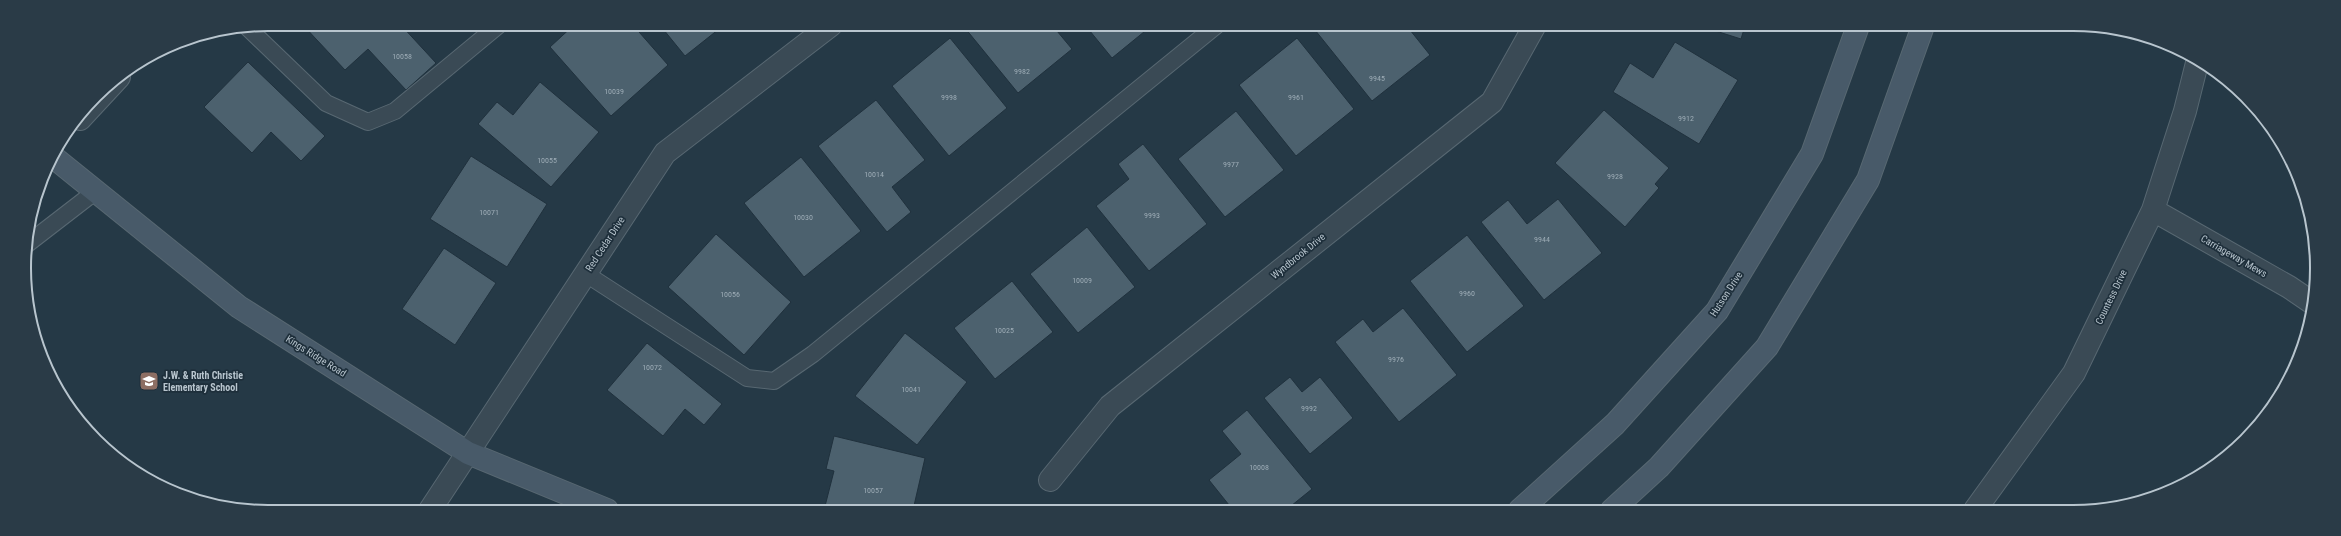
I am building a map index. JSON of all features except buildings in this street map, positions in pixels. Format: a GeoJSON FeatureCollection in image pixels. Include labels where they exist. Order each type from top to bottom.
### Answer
{"type":"FeatureCollection","features":[{"type":"Feature","properties":{"kind":"street","name":"Red Cedar Drive"},"geometry":{"type":"LineString","coordinates":[[433,505],[665,153],[823,31]]}},
{"type":"Feature","properties":{"kind":"street","name":"Wyndbrook Drive"},"geometry":{"type":"LineString","coordinates":[[1050,480],[1110,406],[1492,102],[1532,31]]}},
{"type":"Feature","properties":{"kind":"street","name":"Hutson Drive"},"geometry":{"type":"LineString","coordinates":[[1526,505],[1616,424],[1717,311],[1812,154],[1856,31]]}},
{"type":"Feature","properties":{"kind":"street"},"geometry":{"type":"LineString","coordinates":[[1618,505],[1659,468],[1767,348],[1868,180],[1921,31]]}},
{"type":"Feature","properties":{"kind":"street","name":"Countess Drive"},"geometry":{"type":"LineString","coordinates":[[1979,505],[2074,373],[2153,210],[2185,111],[2196,66]]}},
{"type":"Feature","properties":{"kind":"street","name":"Kings Ridge Road"},"geometry":{"type":"LineString","coordinates":[[57,160],[239,307],[468,453],[595,505]]}},
{"type":"Feature","properties":{"kind":"street","name":"Carriageway Mews"},"geometry":{"type":"LineString","coordinates":[[2153,210],[2289,287],[2308,300]]}},
{"type":"Feature","properties":{"kind":"lane"},"geometry":{"type":"LineString","coordinates":[[252,32],[326,103],[368,122],[395,111],[492,31]]}},
{"type":"Feature","properties":{"kind":"lane"},"geometry":{"type":"LineString","coordinates":[[586,274],[747,378],[774,381],[813,354],[1210,31]]}},
{"type":"Feature","properties":{"kind":"lane"},"geometry":{"type":"LineString","coordinates":[[33,240],[96,191]]}},
{"type":"Feature","properties":{"kind":"place","name":"J.W. & Ruth Christie Elementary School"},"geometry":{"type":"Point","coordinates":[149,381]}}]}
